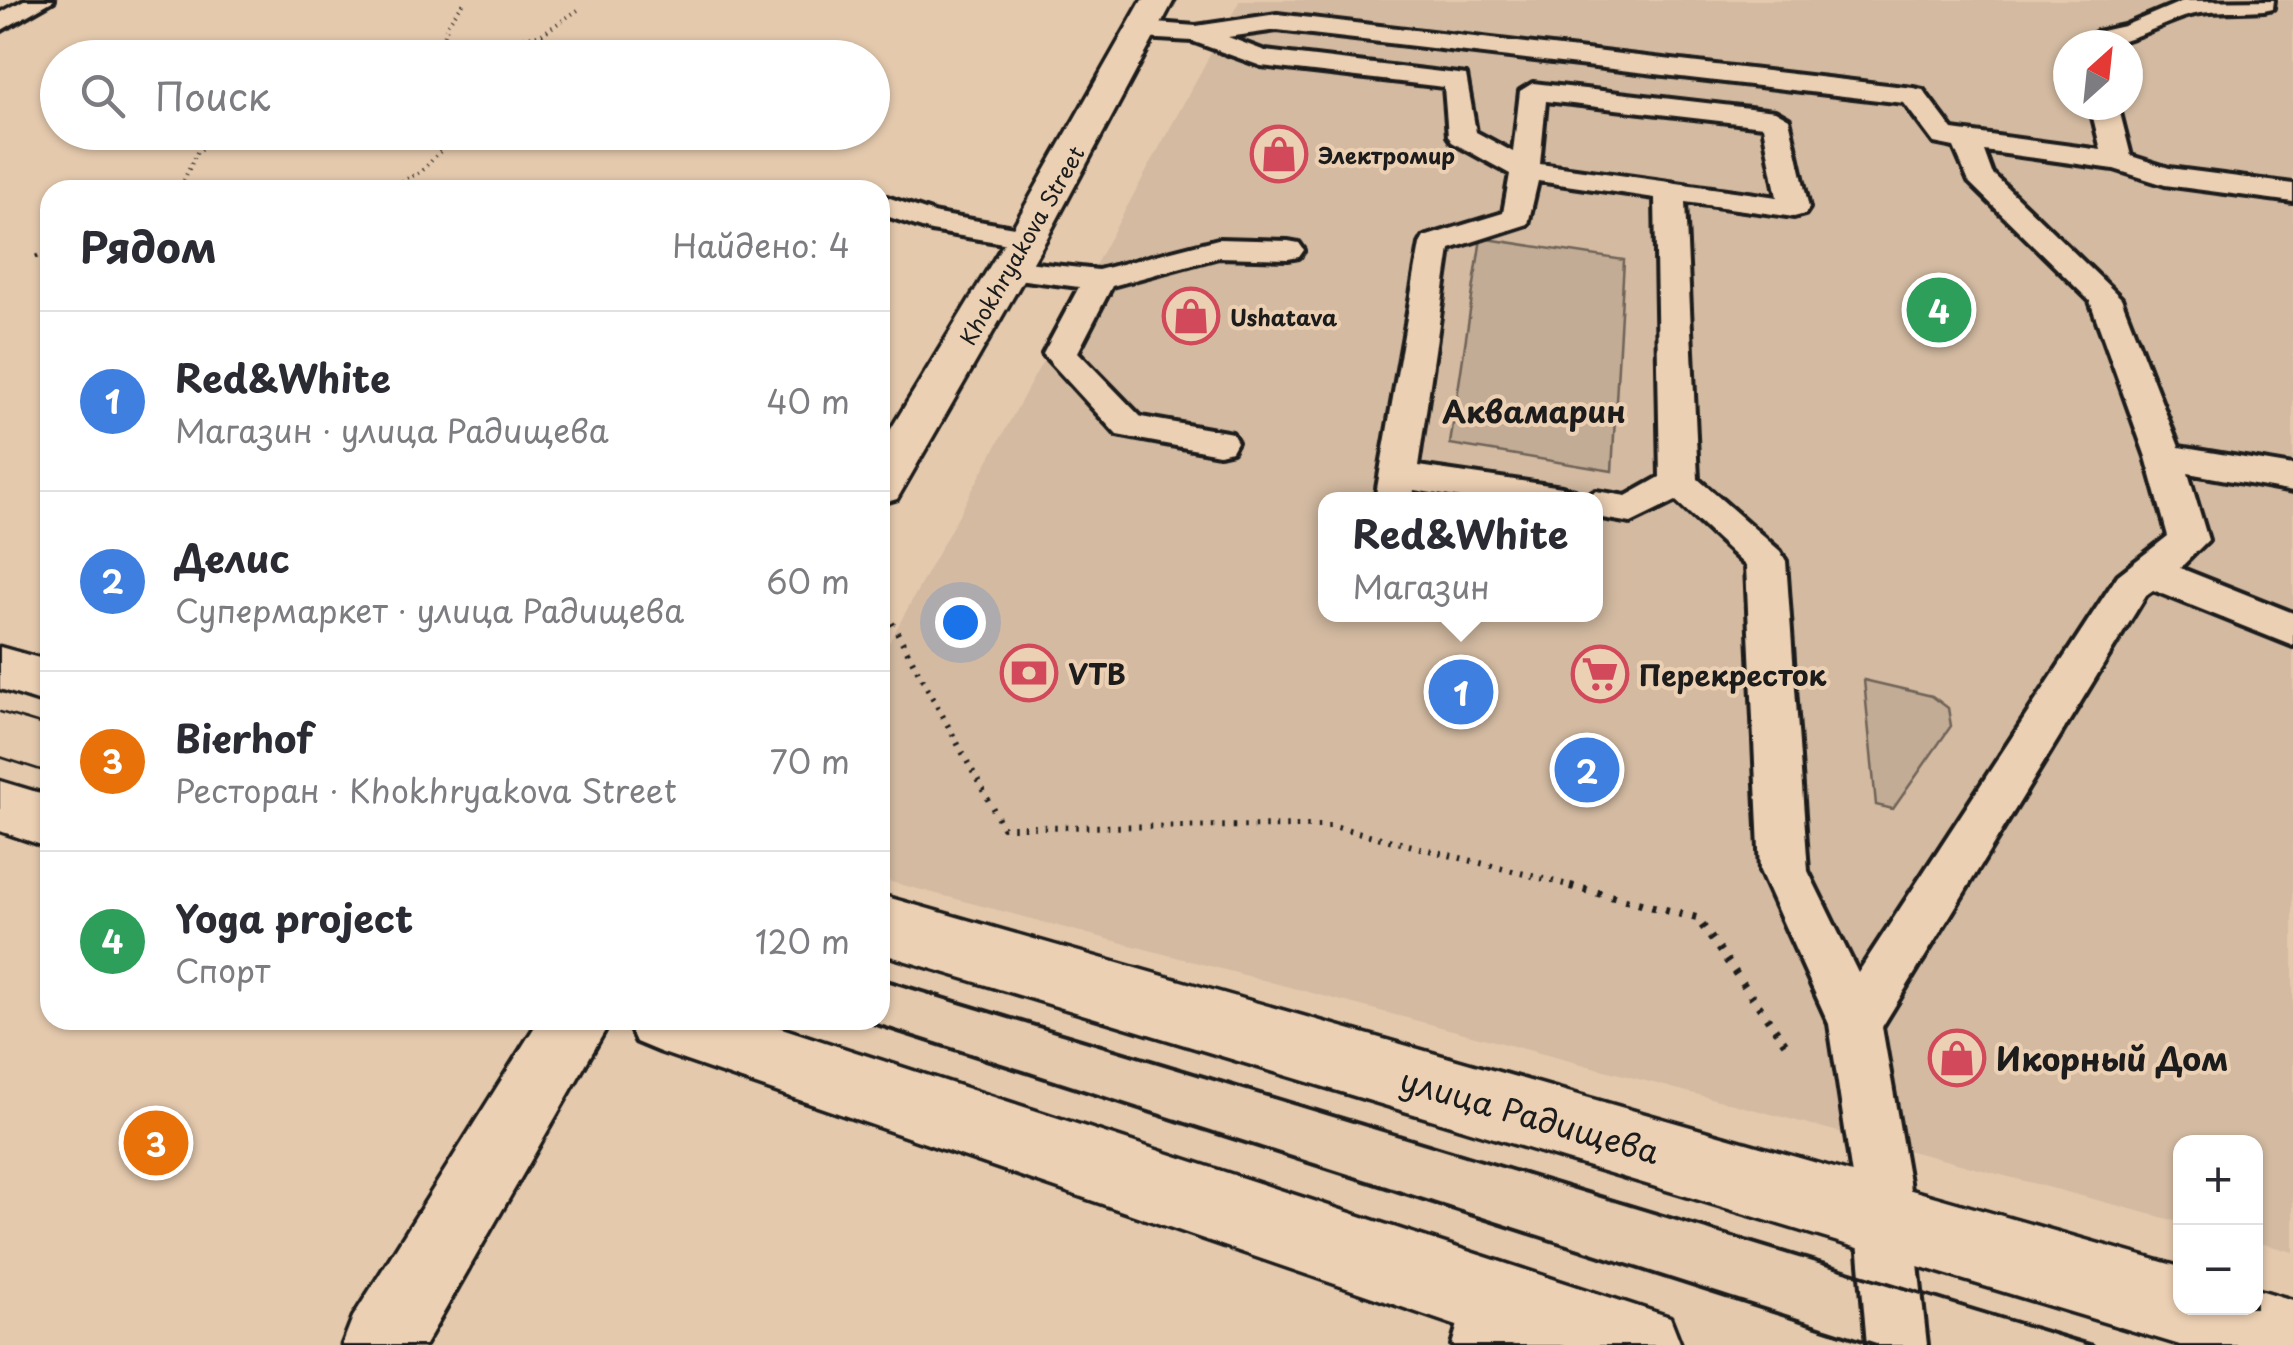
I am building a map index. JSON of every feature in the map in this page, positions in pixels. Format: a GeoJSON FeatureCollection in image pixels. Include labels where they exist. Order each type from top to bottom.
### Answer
{"type":"FeatureCollection","features":[{"type":"Feature","properties":{"kind":"street","name":"Khokhryakova Street"},"geometry":{"type":"LineString","coordinates":[[890,470],[1018,253],[1150,15]]}},
{"type":"Feature","properties":{"kind":"street"},"geometry":{"type":"LineString","coordinates":[[0,668],[40,680]]}},
{"type":"Feature","properties":{"kind":"street"},"geometry":{"type":"LineString","coordinates":[[0,806],[40,819]]}},
{"type":"Feature","properties":{"kind":"street","name":"улица Радищева"},"geometry":{"type":"LineString","coordinates":[[890,927],[2173,1304]]}},
{"type":"Feature","properties":{"kind":"street"},"geometry":{"type":"LineString","coordinates":[[381,1345],[571,1030]]}},
{"type":"Feature","properties":{"kind":"street"},"geometry":{"type":"LineString","coordinates":[[687,1030],[1488,1322],[1642,1345]]}},
{"type":"Feature","properties":{"kind":"street","name":"улица Радищева"},"geometry":{"type":"LineString","coordinates":[[2210,1315],[2293,1339]]}},
{"type":"Feature","properties":{"kind":"lane"},"geometry":{"type":"LineString","coordinates":[[0,23],[42,0]]}},
{"type":"Feature","properties":{"kind":"lane"},"geometry":{"type":"LineString","coordinates":[[2135,30],[2183,8],[2264,3],[2262,0]]}},
{"type":"Feature","properties":{"kind":"lane"},"geometry":{"type":"LineString","coordinates":[[2226,5],[2293,16]]}},
{"type":"Feature","properties":{"kind":"lane"},"geometry":{"type":"LineString","coordinates":[[1150,15],[1261,58],[1457,81],[1462,136],[1525,171],[1794,208],[1774,119],[1533,91],[1525,171],[1517,218],[1436,244],[1395,487],[1459,492]]}},
{"type":"Feature","properties":{"kind":"lane"},"geometry":{"type":"LineString","coordinates":[[1196,34],[1277,22],[1914,96],[1944,137],[2118,161],[2165,176],[2293,193]]}},
{"type":"Feature","properties":{"kind":"lane"},"geometry":{"type":"LineString","coordinates":[[2108,120],[2118,161]]}},
{"type":"Feature","properties":{"kind":"lane"},"geometry":{"type":"LineString","coordinates":[[1856,1023],[2132,586],[2189,540],[2164,458],[2105,298],[1980,176],[1966,140]]}},
{"type":"Feature","properties":{"kind":"lane"},"geometry":{"type":"LineString","coordinates":[[1670,192],[1679,483],[1766,561],[1784,871],[1856,1023],[1884,1219],[1897,1345]]}},
{"type":"Feature","properties":{"kind":"lane"},"geometry":{"type":"LineString","coordinates":[[890,207],[1098,280],[1218,248],[1288,250]]}},
{"type":"Feature","properties":{"kind":"lane"},"geometry":{"type":"LineString","coordinates":[[1098,280],[1060,354],[1130,427],[1219,442]]}},
{"type":"Feature","properties":{"kind":"lane"},"geometry":{"type":"LineString","coordinates":[[2164,458],[2293,480]]}},
{"type":"Feature","properties":{"kind":"lane"},"geometry":{"type":"LineString","coordinates":[[1603,505],[1631,510],[1679,483]]}},
{"type":"Feature","properties":{"kind":"lane"},"geometry":{"type":"LineString","coordinates":[[2149,572],[2293,630]]}},
{"type":"Feature","properties":{"kind":"path"},"geometry":{"type":"LineString","coordinates":[[443,40],[448,23],[466,0]]}},
{"type":"Feature","properties":{"kind":"path"},"geometry":{"type":"LineString","coordinates":[[510,40],[542,34],[578,10]]}},
{"type":"Feature","properties":{"kind":"path"},"geometry":{"type":"LineString","coordinates":[[184,180],[200,150]]}},
{"type":"Feature","properties":{"kind":"path"},"geometry":{"type":"LineString","coordinates":[[405,180],[422,171],[441,150]]}},
{"type":"Feature","properties":{"kind":"path"},"geometry":{"type":"LineString","coordinates":[[36,257],[40,256]]}},
{"type":"Feature","properties":{"kind":"path"},"geometry":{"type":"LineString","coordinates":[[892,622],[1003,826],[1333,826],[1698,918],[1794,1058]]}},
{"type":"Feature","properties":{"kind":"shaded area"},"geometry":{"type":"Polygon","coordinates":[[[1240,0],[2293,0],[2293,1252],[2263,1244],[2263,1135],[2173,1135],[2173,1220],[890,882],[890,641],[1240,0]]]}},
{"type":"Feature","properties":{"kind":"shaded area"},"geometry":{"type":"Polygon","coordinates":[[[1481,238],[1624,260],[1612,471],[1450,444],[1481,238]]]}},
{"type":"Feature","properties":{"kind":"shaded area"},"geometry":{"type":"Polygon","coordinates":[[[1864,680],[1932,696],[1948,708],[1951,726],[1893,809],[1876,805],[1864,680]]]}},
{"type":"Feature","properties":{"kind":"tram line"},"geometry":{"type":"LineString","coordinates":[[0,712],[40,724]]}},
{"type":"Feature","properties":{"kind":"tram line"},"geometry":{"type":"LineString","coordinates":[[0,757],[40,770]]}},
{"type":"Feature","properties":{"kind":"tram line"},"geometry":{"type":"LineString","coordinates":[[890,981],[2093,1345]]}},
{"type":"Feature","properties":{"kind":"tram line"},"geometry":{"type":"LineString","coordinates":[[890,1029],[1876,1345]]}},
{"type":"Feature","properties":{"kind":"place","name":"Электромир"},"geometry":{"type":"Point","coordinates":[1279,154]}},
{"type":"Feature","properties":{"kind":"place","name":"Yoga projeсt"},"geometry":{"type":"Point","coordinates":[1939,310]}},
{"type":"Feature","properties":{"kind":"place","name":"Ushatava"},"geometry":{"type":"Point","coordinates":[1191,316]}},
{"type":"Feature","properties":{"kind":"place","name":"VTB"},"geometry":{"type":"Point","coordinates":[1029,673]}},
{"type":"Feature","properties":{"kind":"place","name":"Перекресток"},"geometry":{"type":"Point","coordinates":[1600,674]}},
{"type":"Feature","properties":{"kind":"place","name":"Red&White"},"geometry":{"type":"Point","coordinates":[1461,692]}},
{"type":"Feature","properties":{"kind":"place","name":"Делис"},"geometry":{"type":"Point","coordinates":[1587,770]}},
{"type":"Feature","properties":{"kind":"place","name":"Икорный Дом"},"geometry":{"type":"Point","coordinates":[1957,1058]}},
{"type":"Feature","properties":{"kind":"place","name":"Bierhof"},"geometry":{"type":"Point","coordinates":[156,1143]}},
{"type":"Feature","properties":{"kind":"district","name":"Аквамарин"},"geometry":{"type":"Point","coordinates":[1534,410]}}]}
